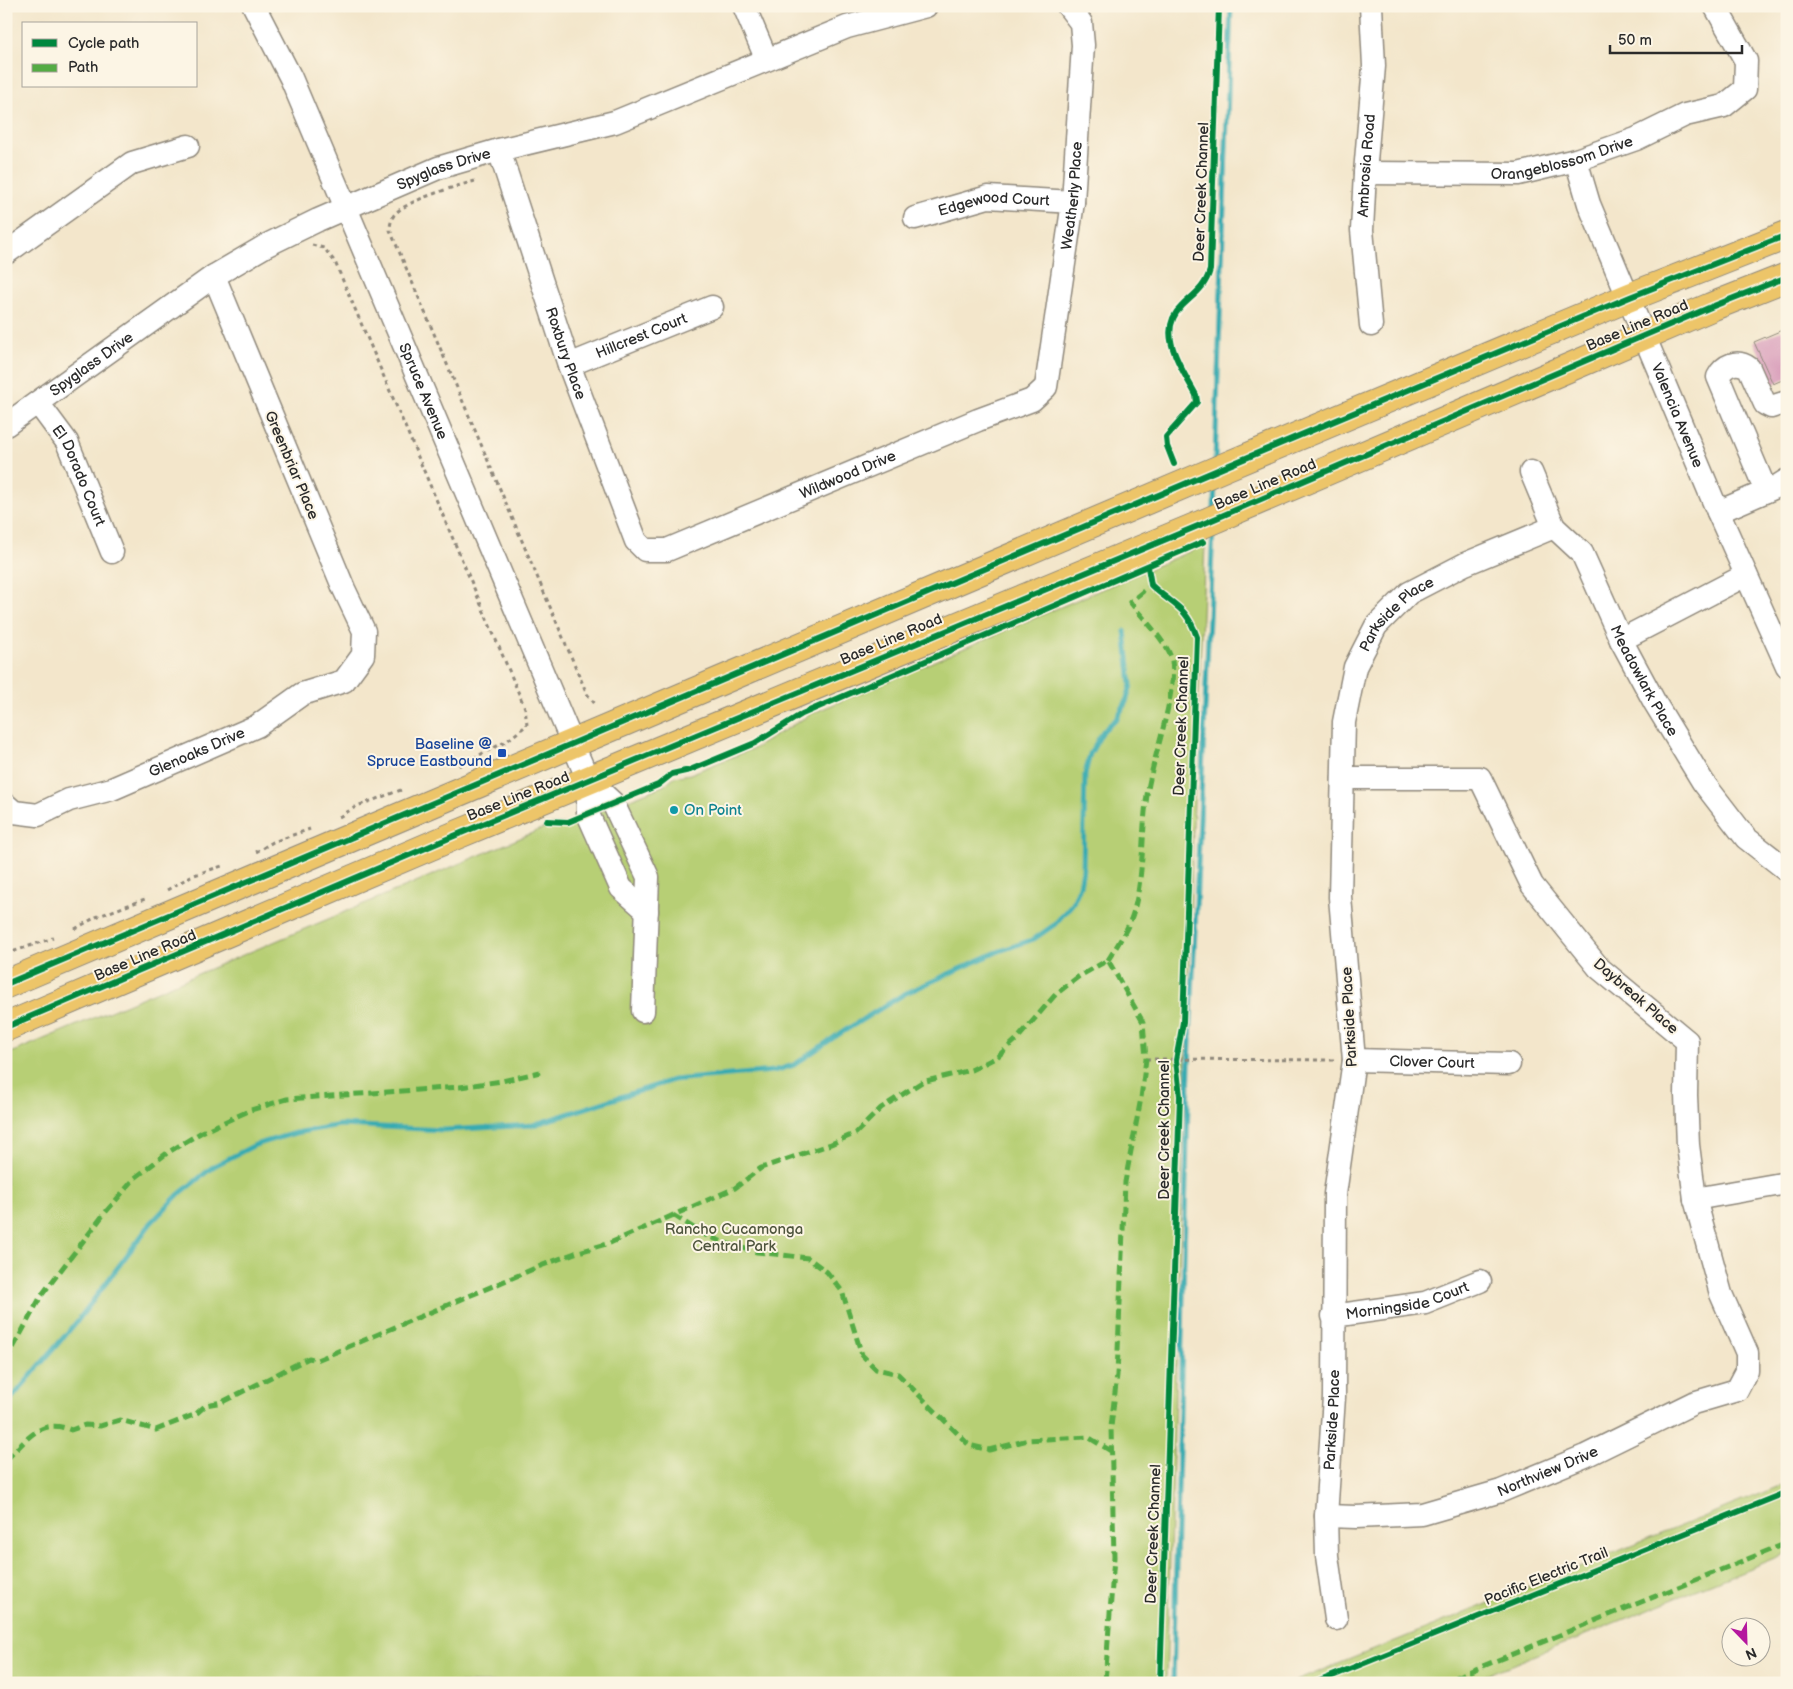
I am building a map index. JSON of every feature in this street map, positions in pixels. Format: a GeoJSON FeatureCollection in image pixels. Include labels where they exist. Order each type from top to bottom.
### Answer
{"type":"FeatureCollection","features":[{"type":"Feature","properties":{"kind":"main road","name":"Base Line Road"},"geometry":{"type":"LineString","coordinates":[[6,984],[1216,471],[1630,297],[1787,235]]}},
{"type":"Feature","properties":{"kind":"main road","name":"Base Line Road"},"geometry":{"type":"LineString","coordinates":[[6,1027],[588,780],[1215,518],[1644,335],[1787,277]]}},
{"type":"Feature","properties":{"kind":"street","name":"Spruce Avenue"},"geometry":{"type":"LineString","coordinates":[[254,6],[291,78],[588,780]]}},
{"type":"Feature","properties":{"kind":"street"},"geometry":{"type":"LineString","coordinates":[[744,6],[766,58]]}},
{"type":"Feature","properties":{"kind":"street","name":"Spyglass Drive"},"geometry":{"type":"LineString","coordinates":[[6,426],[214,276],[266,245],[346,208],[438,168],[499,150],[623,120],[766,58],[847,27],[926,6]]}},
{"type":"Feature","properties":{"kind":"street","name":"Ambrosia Road"},"geometry":{"type":"LineString","coordinates":[[1371,6],[1374,66],[1364,173],[1362,230],[1371,325]]}},
{"type":"Feature","properties":{"kind":"street","name":"Orangeblossom Drive"},"geometry":{"type":"LineString","coordinates":[[1364,173],[1518,174],[1576,160],[1636,139],[1686,115],[1724,106],[1745,89],[1746,61],[1715,6]]}},
{"type":"Feature","properties":{"kind":"street","name":"Weatherly Place"},"geometry":{"type":"LineString","coordinates":[[1046,387],[1073,202],[1083,45],[1081,23],[1069,7]]}},
{"type":"Feature","properties":{"kind":"street"},"geometry":{"type":"LineString","coordinates":[[6,253],[132,163],[188,146]]}},
{"type":"Feature","properties":{"kind":"street","name":"Roxbury Place"},"geometry":{"type":"LineString","coordinates":[[499,150],[569,365],[636,540],[645,550]]}},
{"type":"Feature","properties":{"kind":"street","name":"Valencia Avenue"},"geometry":{"type":"LineString","coordinates":[[1576,160],[1589,204],[1630,297],[1718,512],[1787,666]]}},
{"type":"Feature","properties":{"kind":"street","name":"Edgewood Court"},"geometry":{"type":"LineString","coordinates":[[915,218],[988,197],[1073,202]]}},
{"type":"Feature","properties":{"kind":"street","name":"Greenbriar Place"},"geometry":{"type":"LineString","coordinates":[[214,276],[344,589],[364,631],[363,655]]}},
{"type":"Feature","properties":{"kind":"street","name":"Hillcrest Court"},"geometry":{"type":"LineString","coordinates":[[569,365],[712,307]]}},
{"type":"Feature","properties":{"kind":"street"},"geometry":{"type":"LineString","coordinates":[[1766,491],[1718,377],[1722,370],[1729,365],[1744,364],[1749,368],[1765,404],[1771,407],[1787,402]]}},
{"type":"Feature","properties":{"kind":"street","name":"Wildwood Drive"},"geometry":{"type":"LineString","coordinates":[[645,550],[667,550],[978,420],[1032,400],[1046,387]]}},
{"type":"Feature","properties":{"kind":"street","name":"El Dorado Court"},"geometry":{"type":"LineString","coordinates":[[38,403],[67,442],[112,552]]}},
{"type":"Feature","properties":{"kind":"street","name":"Meadowlark Place"},"geometry":{"type":"LineString","coordinates":[[1531,472],[1554,527],[1582,553],[1621,640],[1655,703],[1703,782],[1746,838],[1787,870]]}},
{"type":"Feature","properties":{"kind":"street"},"geometry":{"type":"LineString","coordinates":[[1718,512],[1787,480]]}},
{"type":"Feature","properties":{"kind":"street","name":"Parkside Place"},"geometry":{"type":"LineString","coordinates":[[1336,1619],[1327,1556],[1326,1516],[1334,1397],[1335,1194],[1354,1060],[1340,897],[1344,722],[1354,667],[1376,626],[1409,593],[1465,564],[1554,527]]}},
{"type":"Feature","properties":{"kind":"street"},"geometry":{"type":"LineString","coordinates":[[1621,640],[1746,575]]}},
{"type":"Feature","properties":{"kind":"street","name":"Glenoaks Drive"},"geometry":{"type":"LineString","coordinates":[[10,809],[38,815],[69,800],[112,789],[257,726],[302,694],[344,681],[363,655]]}},
{"type":"Feature","properties":{"kind":"street","name":"Daybreak Place"},"geometry":{"type":"LineString","coordinates":[[1343,778],[1480,778],[1532,885],[1538,893],[1599,968],[1687,1041],[1687,1135],[1694,1199],[1721,1294],[1747,1354],[1747,1371]]}},
{"type":"Feature","properties":{"kind":"street"},"geometry":{"type":"LineString","coordinates":[[588,780],[588,814],[602,846],[621,888],[647,911],[643,1011]]}},
{"type":"Feature","properties":{"kind":"street","name":"Clover Court"},"geometry":{"type":"LineString","coordinates":[[1354,1060],[1509,1064]]}},
{"type":"Feature","properties":{"kind":"street"},"geometry":{"type":"LineString","coordinates":[[1694,1199],[1787,1184]]}},
{"type":"Feature","properties":{"kind":"street","name":"Morningside Court"},"geometry":{"type":"LineString","coordinates":[[1333,1316],[1425,1303],[1480,1281]]}},
{"type":"Feature","properties":{"kind":"street","name":"Northview Drive"},"geometry":{"type":"LineString","coordinates":[[1326,1516],[1356,1517],[1422,1514],[1501,1491],[1585,1456],[1692,1404],[1737,1390],[1747,1371]]}},
{"type":"Feature","properties":{"kind":"path"},"geometry":{"type":"LineString","coordinates":[[475,181],[405,206],[395,214],[390,230],[587,694],[596,705]]}},
{"type":"Feature","properties":{"kind":"path"},"geometry":{"type":"LineString","coordinates":[[306,245],[324,248],[334,262],[525,708],[527,725],[518,734],[452,770]]}},
{"type":"Feature","properties":{"kind":"path"},"geometry":{"type":"LineString","coordinates":[[336,819],[370,800],[408,788]]}},
{"type":"Feature","properties":{"kind":"path"},"geometry":{"type":"LineString","coordinates":[[249,856],[273,842],[314,828]]}},
{"type":"Feature","properties":{"kind":"path"},"geometry":{"type":"LineString","coordinates":[[164,891],[191,876],[233,863]]}},
{"type":"Feature","properties":{"kind":"path"},"geometry":{"type":"LineString","coordinates":[[68,932],[111,911],[151,897]]}},
{"type":"Feature","properties":{"kind":"path"},"geometry":{"type":"LineString","coordinates":[[6,954],[60,935]]}},
{"type":"Feature","properties":{"kind":"path"},"geometry":{"type":"LineString","coordinates":[[1146,1059],[1205,1061],[1354,1060]]}},
{"type":"Feature","properties":{"kind":"green space","name":"Rancho Cucamonga Central Park"},"geometry":{"type":"Polygon","coordinates":[[[1205,545],[1192,853],[1166,1683],[6,1683],[6,1055],[551,825],[570,824],[665,785],[674,777],[690,774],[755,748],[811,714],[1205,545]]]}},
{"type":"Feature","properties":{"kind":"green space"},"geometry":{"type":"Polygon","coordinates":[[[1787,1483],[1787,1553],[1467,1683],[1291,1683],[1787,1483]]]}},
{"type":"Feature","properties":{"kind":"building"},"geometry":{"type":"Polygon","coordinates":[[[1787,328],[1787,378],[1773,384],[1754,342],[1787,328]]]}},
{"type":"Feature","properties":{"kind":"waterway"},"geometry":{"type":"LineString","coordinates":[[1215,461],[1231,6]]}},
{"type":"Feature","properties":{"kind":"waterway"},"geometry":{"type":"LineString","coordinates":[[1214,511],[1215,482]]}},
{"type":"Feature","properties":{"kind":"waterway"},"geometry":{"type":"LineString","coordinates":[[1173,1683],[1189,1063],[1213,529]]}},
{"type":"Feature","properties":{"kind":"waterway"},"geometry":{"type":"LineString","coordinates":[[6,1405],[79,1319],[151,1223],[178,1195],[214,1166],[255,1145],[295,1133],[340,1125],[444,1130],[533,1125],[673,1080],[774,1071],[794,1065],[836,1036],[904,994],[997,952],[1034,939],[1054,925],[1073,903],[1080,886],[1083,869],[1085,774],[1090,754],[1103,731],[1117,718],[1126,702],[1131,685],[1125,631]]}},
{"type":"Feature","properties":{"kind":"marked path"},"geometry":{"type":"LineString","coordinates":[[1108,960],[1126,930],[1134,910],[1140,880],[1148,789],[1168,706],[1173,674],[1172,661],[1166,647],[1130,602],[1151,585]]}},
{"type":"Feature","properties":{"kind":"marked path"},"geometry":{"type":"LineString","coordinates":[[6,1460],[28,1438],[42,1429],[51,1426],[71,1430],[85,1425],[100,1426],[120,1420],[156,1430],[196,1414],[206,1405],[222,1402],[309,1358],[317,1360],[538,1267],[575,1253],[610,1243],[735,1188],[761,1168],[831,1144],[856,1133],[881,1108],[922,1082],[971,1070],[997,1057],[1018,1038],[1056,994],[1078,977],[1108,960],[1143,1022],[1146,1059],[1141,1098],[1125,1182],[1117,1375],[1111,1427],[1114,1557],[1105,1683]]}},
{"type":"Feature","properties":{"kind":"marked path"},"geometry":{"type":"LineString","coordinates":[[6,1361],[41,1296],[104,1214],[135,1178],[167,1153],[202,1132],[251,1110],[287,1099],[460,1087],[502,1081],[540,1072]]}},
{"type":"Feature","properties":{"kind":"marked path"},"geometry":{"type":"LineString","coordinates":[[673,1215],[705,1235],[728,1244],[757,1252],[808,1258],[827,1272],[842,1291],[862,1355],[876,1369],[898,1374],[969,1445],[989,1450],[1028,1440],[1088,1437],[1111,1451]]}},
{"type":"Feature","properties":{"kind":"marked path"},"geometry":{"type":"LineString","coordinates":[[1441,1683],[1787,1543]]}},
{"type":"Feature","properties":{"kind":"cycle path","name":"Deer Creek Channel"},"geometry":{"type":"LineString","coordinates":[[1174,464],[1167,446],[1166,437],[1197,402],[1196,395],[1178,363],[1171,339],[1171,327],[1174,316],[1202,286],[1210,270],[1219,6]]}},
{"type":"Feature","properties":{"kind":"cycle path"},"geometry":{"type":"LineString","coordinates":[[6,984],[1227,466],[1630,297],[1787,235]]}},
{"type":"Feature","properties":{"kind":"cycle path"},"geometry":{"type":"LineString","coordinates":[[6,1027],[454,836],[1205,523],[1711,307],[1787,277]]}},
{"type":"Feature","properties":{"kind":"cycle path"},"geometry":{"type":"LineString","coordinates":[[547,821],[568,822],[658,785],[672,774],[690,770],[755,743],[802,714],[1203,542]]}},
{"type":"Feature","properties":{"kind":"cycle path","name":"Deer Creek Channel"},"geometry":{"type":"LineString","coordinates":[[1148,567],[1151,585],[1183,612],[1193,626],[1197,637],[1183,1022],[1176,1060],[1180,1096],[1160,1683]]}},
{"type":"Feature","properties":{"kind":"cycle path","name":"Pacific Electric Trail"},"geometry":{"type":"LineString","coordinates":[[1315,1683],[1787,1492]]}},
{"type":"Feature","properties":{"kind":"place","name":"Baseline @ Spruce Eastbound"},"geometry":{"type":"Point","coordinates":[502,753]}},
{"type":"Feature","properties":{"kind":"place","name":"On Point"},"geometry":{"type":"Point","coordinates":[674,810]}}]}
